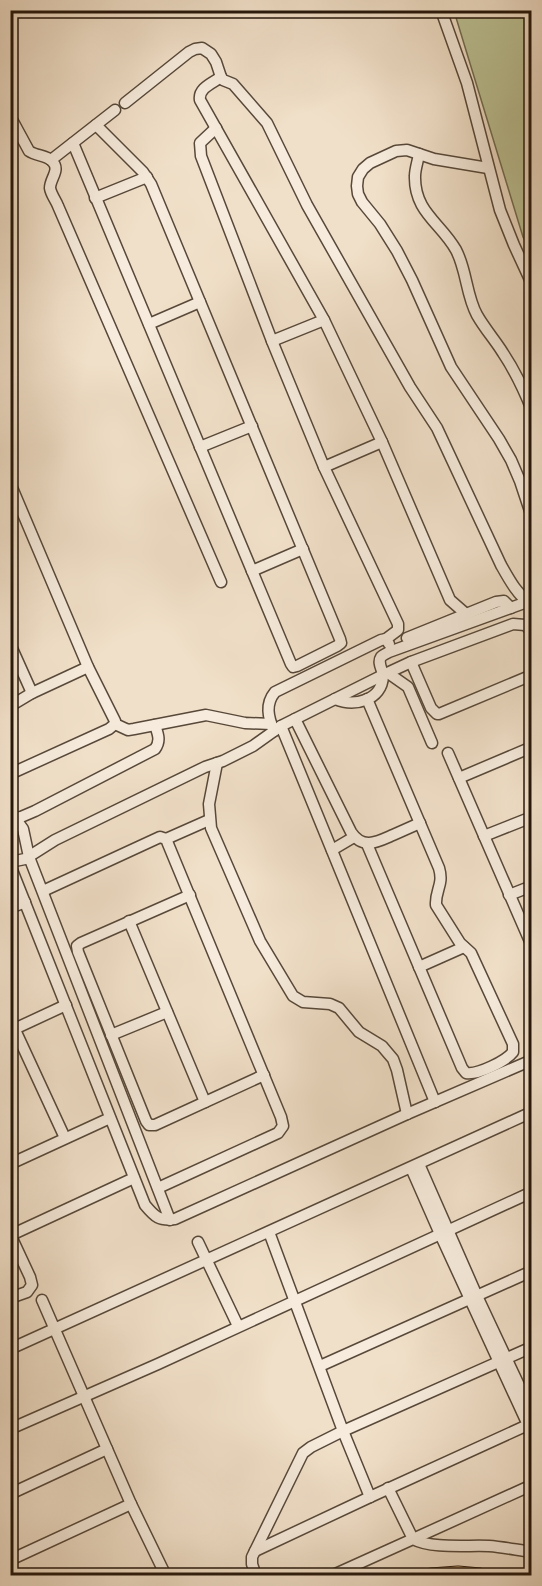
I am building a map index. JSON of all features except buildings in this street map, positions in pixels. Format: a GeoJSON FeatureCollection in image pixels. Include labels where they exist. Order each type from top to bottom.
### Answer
{"type":"FeatureCollection","features":[{"type":"Feature","properties":{"kind":"highway"},"geometry":{"type":"LineString","coordinates":[[431,1575],[480,1575]]}},
{"type":"Feature","properties":{"kind":"street"},"geometry":{"type":"LineString","coordinates":[[441,10],[467,83],[488,168],[506,226],[531,284]]}},
{"type":"Feature","properties":{"kind":"street"},"geometry":{"type":"LineString","coordinates":[[51,160],[195,49],[202,48],[211,54],[218,65],[221,77],[233,84],[267,123],[307,206],[410,387],[437,428],[501,566],[516,592],[529,604]]}},
{"type":"Feature","properties":{"kind":"street"},"geometry":{"type":"LineString","coordinates":[[221,77],[200,92],[199,96],[324,320],[382,442],[450,600],[466,614]]}},
{"type":"Feature","properties":{"kind":"street"},"geometry":{"type":"LineString","coordinates":[[10,116],[29,151],[51,160],[56,169],[50,186],[51,193],[221,582]]}},
{"type":"Feature","properties":{"kind":"street"},"geometry":{"type":"LineString","coordinates":[[73,144],[292,666],[319,656],[337,646],[341,641],[200,302],[147,177],[96,125]]}},
{"type":"Feature","properties":{"kind":"street"},"geometry":{"type":"LineString","coordinates":[[216,128],[200,143],[201,156],[272,341],[324,467],[398,624],[398,630],[380,659],[380,663],[386,674],[408,687],[432,743]]}},
{"type":"Feature","properties":{"kind":"street"},"geometry":{"type":"LineString","coordinates":[[488,168],[456,163],[407,150],[396,151],[370,163],[363,169],[358,177],[358,195],[397,251],[451,367],[499,439],[520,481],[531,517]]}},
{"type":"Feature","properties":{"kind":"street"},"geometry":{"type":"LineString","coordinates":[[419,154],[415,176],[419,202],[456,250],[472,304],[512,368],[531,411]]}},
{"type":"Feature","properties":{"kind":"street"},"geometry":{"type":"LineString","coordinates":[[95,198],[147,177]]}},
{"type":"Feature","properties":{"kind":"street"},"geometry":{"type":"LineString","coordinates":[[148,324],[200,302]]}},
{"type":"Feature","properties":{"kind":"street"},"geometry":{"type":"LineString","coordinates":[[272,341],[324,320]]}},
{"type":"Feature","properties":{"kind":"street"},"geometry":{"type":"LineString","coordinates":[[200,447],[252,426]]}},
{"type":"Feature","properties":{"kind":"street"},"geometry":{"type":"LineString","coordinates":[[324,467],[382,442]]}},
{"type":"Feature","properties":{"kind":"street"},"geometry":{"type":"LineString","coordinates":[[520,481],[531,477]]}},
{"type":"Feature","properties":{"kind":"street"},"geometry":{"type":"LineString","coordinates":[[10,483],[88,667],[115,724]]}},
{"type":"Feature","properties":{"kind":"street"},"geometry":{"type":"LineString","coordinates":[[252,571],[303,549]]}},
{"type":"Feature","properties":{"kind":"street"},"geometry":{"type":"LineString","coordinates":[[448,622],[450,600]]}},
{"type":"Feature","properties":{"kind":"street"},"geometry":{"type":"LineString","coordinates":[[389,645],[501,601],[511,608]]}},
{"type":"Feature","properties":{"kind":"street"},"geometry":{"type":"LineString","coordinates":[[435,1102],[332,850],[268,711],[268,702],[275,692],[378,641],[389,645],[529,604]]}},
{"type":"Feature","properties":{"kind":"street"},"geometry":{"type":"LineString","coordinates":[[367,699],[441,875],[442,881],[436,905],[460,943],[471,953],[514,1049],[511,1055],[492,1071],[435,1102],[186,1215],[165,1221],[152,1214],[145,1205],[10,864],[29,857],[54,840],[253,746],[275,727],[411,662],[513,624],[525,625],[531,632]]}},
{"type":"Feature","properties":{"kind":"street"},"geometry":{"type":"LineString","coordinates":[[10,644],[32,693]]}},
{"type":"Feature","properties":{"kind":"street"},"geometry":{"type":"LineString","coordinates":[[319,656],[324,667]]}},
{"type":"Feature","properties":{"kind":"street"},"geometry":{"type":"LineString","coordinates":[[411,662],[431,708],[436,714],[531,675]]}},
{"type":"Feature","properties":{"kind":"street"},"geometry":{"type":"LineString","coordinates":[[10,701],[12,705],[88,667]]}},
{"type":"Feature","properties":{"kind":"street"},"geometry":{"type":"LineString","coordinates":[[335,699],[353,703],[367,699],[376,691],[386,674]]}},
{"type":"Feature","properties":{"kind":"street"},"geometry":{"type":"LineString","coordinates":[[115,724],[128,730],[212,715],[244,723],[275,727]]}},
{"type":"Feature","properties":{"kind":"street"},"geometry":{"type":"LineString","coordinates":[[295,719],[354,837],[362,842],[378,842],[420,823]]}},
{"type":"Feature","properties":{"kind":"street"},"geometry":{"type":"LineString","coordinates":[[10,774],[109,729],[115,724]]}},
{"type":"Feature","properties":{"kind":"street"},"geometry":{"type":"LineString","coordinates":[[154,725],[159,737],[155,749],[36,811],[13,816],[26,836],[29,857],[170,1220]]}},
{"type":"Feature","properties":{"kind":"street"},"geometry":{"type":"LineString","coordinates":[[459,778],[531,747]]}},
{"type":"Feature","properties":{"kind":"street"},"geometry":{"type":"LineString","coordinates":[[448,753],[531,946]]}},
{"type":"Feature","properties":{"kind":"street"},"geometry":{"type":"LineString","coordinates":[[217,763],[208,804],[209,820],[216,843],[260,941],[293,996],[303,1002],[330,1004],[339,1008],[359,1032],[382,1046],[393,1059],[407,1114]]}},
{"type":"Feature","properties":{"kind":"street"},"geometry":{"type":"LineString","coordinates":[[484,836],[531,817]]}},
{"type":"Feature","properties":{"kind":"street"},"geometry":{"type":"LineString","coordinates":[[43,891],[160,837],[166,839],[209,820]]}},
{"type":"Feature","properties":{"kind":"street"},"geometry":{"type":"LineString","coordinates":[[332,850],[354,837]]}},
{"type":"Feature","properties":{"kind":"street"},"geometry":{"type":"LineString","coordinates":[[158,1188],[278,1133],[283,1122],[166,839]]}},
{"type":"Feature","properties":{"kind":"street"},"geometry":{"type":"LineString","coordinates":[[368,843],[462,1068],[471,1074],[492,1071],[531,1060]]}},
{"type":"Feature","properties":{"kind":"street"},"geometry":{"type":"LineString","coordinates":[[509,895],[531,886]]}},
{"type":"Feature","properties":{"kind":"street"},"geometry":{"type":"LineString","coordinates":[[190,895],[81,942],[77,946],[111,1035],[149,1125],[155,1125],[264,1075]]}},
{"type":"Feature","properties":{"kind":"street"},"geometry":{"type":"LineString","coordinates":[[10,908],[25,902]]}},
{"type":"Feature","properties":{"kind":"street"},"geometry":{"type":"LineString","coordinates":[[129,921],[205,1102]]}},
{"type":"Feature","properties":{"kind":"street"},"geometry":{"type":"LineString","coordinates":[[419,967],[464,947]]}},
{"type":"Feature","properties":{"kind":"street"},"geometry":{"type":"LineString","coordinates":[[65,1138],[12,1026],[66,1005]]}},
{"type":"Feature","properties":{"kind":"street"},"geometry":{"type":"LineString","coordinates":[[111,1035],[167,1012]]}},
{"type":"Feature","properties":{"kind":"street"},"geometry":{"type":"LineString","coordinates":[[10,1349],[531,1112]]}},
{"type":"Feature","properties":{"kind":"street"},"geometry":{"type":"LineString","coordinates":[[10,1164],[110,1118]]}},
{"type":"Feature","properties":{"kind":"street"},"geometry":{"type":"LineString","coordinates":[[415,1166],[503,1360],[531,1413]]}},
{"type":"Feature","properties":{"kind":"street"},"geometry":{"type":"LineString","coordinates":[[10,1298],[27,1292],[32,1285],[11,1235],[134,1178]]}},
{"type":"Feature","properties":{"kind":"street"},"geometry":{"type":"LineString","coordinates":[[10,1429],[531,1192]]}},
{"type":"Feature","properties":{"kind":"street"},"geometry":{"type":"LineString","coordinates":[[269,1232],[370,1497]]}},
{"type":"Feature","properties":{"kind":"street"},"geometry":{"type":"LineString","coordinates":[[198,1242],[238,1326]]}},
{"type":"Feature","properties":{"kind":"street"},"geometry":{"type":"LineString","coordinates":[[320,1366],[531,1271]]}},
{"type":"Feature","properties":{"kind":"street"},"geometry":{"type":"LineString","coordinates":[[42,1300],[107,1449],[166,1575]]}},
{"type":"Feature","properties":{"kind":"street"},"geometry":{"type":"LineString","coordinates":[[256,1575],[252,1557],[303,1453],[343,1431],[531,1347]]}},
{"type":"Feature","properties":{"kind":"street"},"geometry":{"type":"LineString","coordinates":[[255,1551],[388,1488],[530,1426],[503,1360]]}},
{"type":"Feature","properties":{"kind":"street"},"geometry":{"type":"LineString","coordinates":[[10,1494],[107,1449]]}},
{"type":"Feature","properties":{"kind":"street"},"geometry":{"type":"LineString","coordinates":[[331,1575],[531,1485]]}},
{"type":"Feature","properties":{"kind":"street"},"geometry":{"type":"LineString","coordinates":[[388,1488],[413,1539],[418,1542],[437,1545],[493,1546],[531,1552]]}},
{"type":"Feature","properties":{"kind":"street"},"geometry":{"type":"LineString","coordinates":[[10,1560],[132,1504]]}},
{"type":"Feature","properties":{"kind":"green space"},"geometry":{"type":"Polygon","coordinates":[[[454,11],[531,11],[531,253],[523,237],[454,11]]]}},
{"type":"Feature","properties":{"kind":"waterway"},"geometry":{"type":"LineString","coordinates":[[530,10],[532,20]]}}]}
